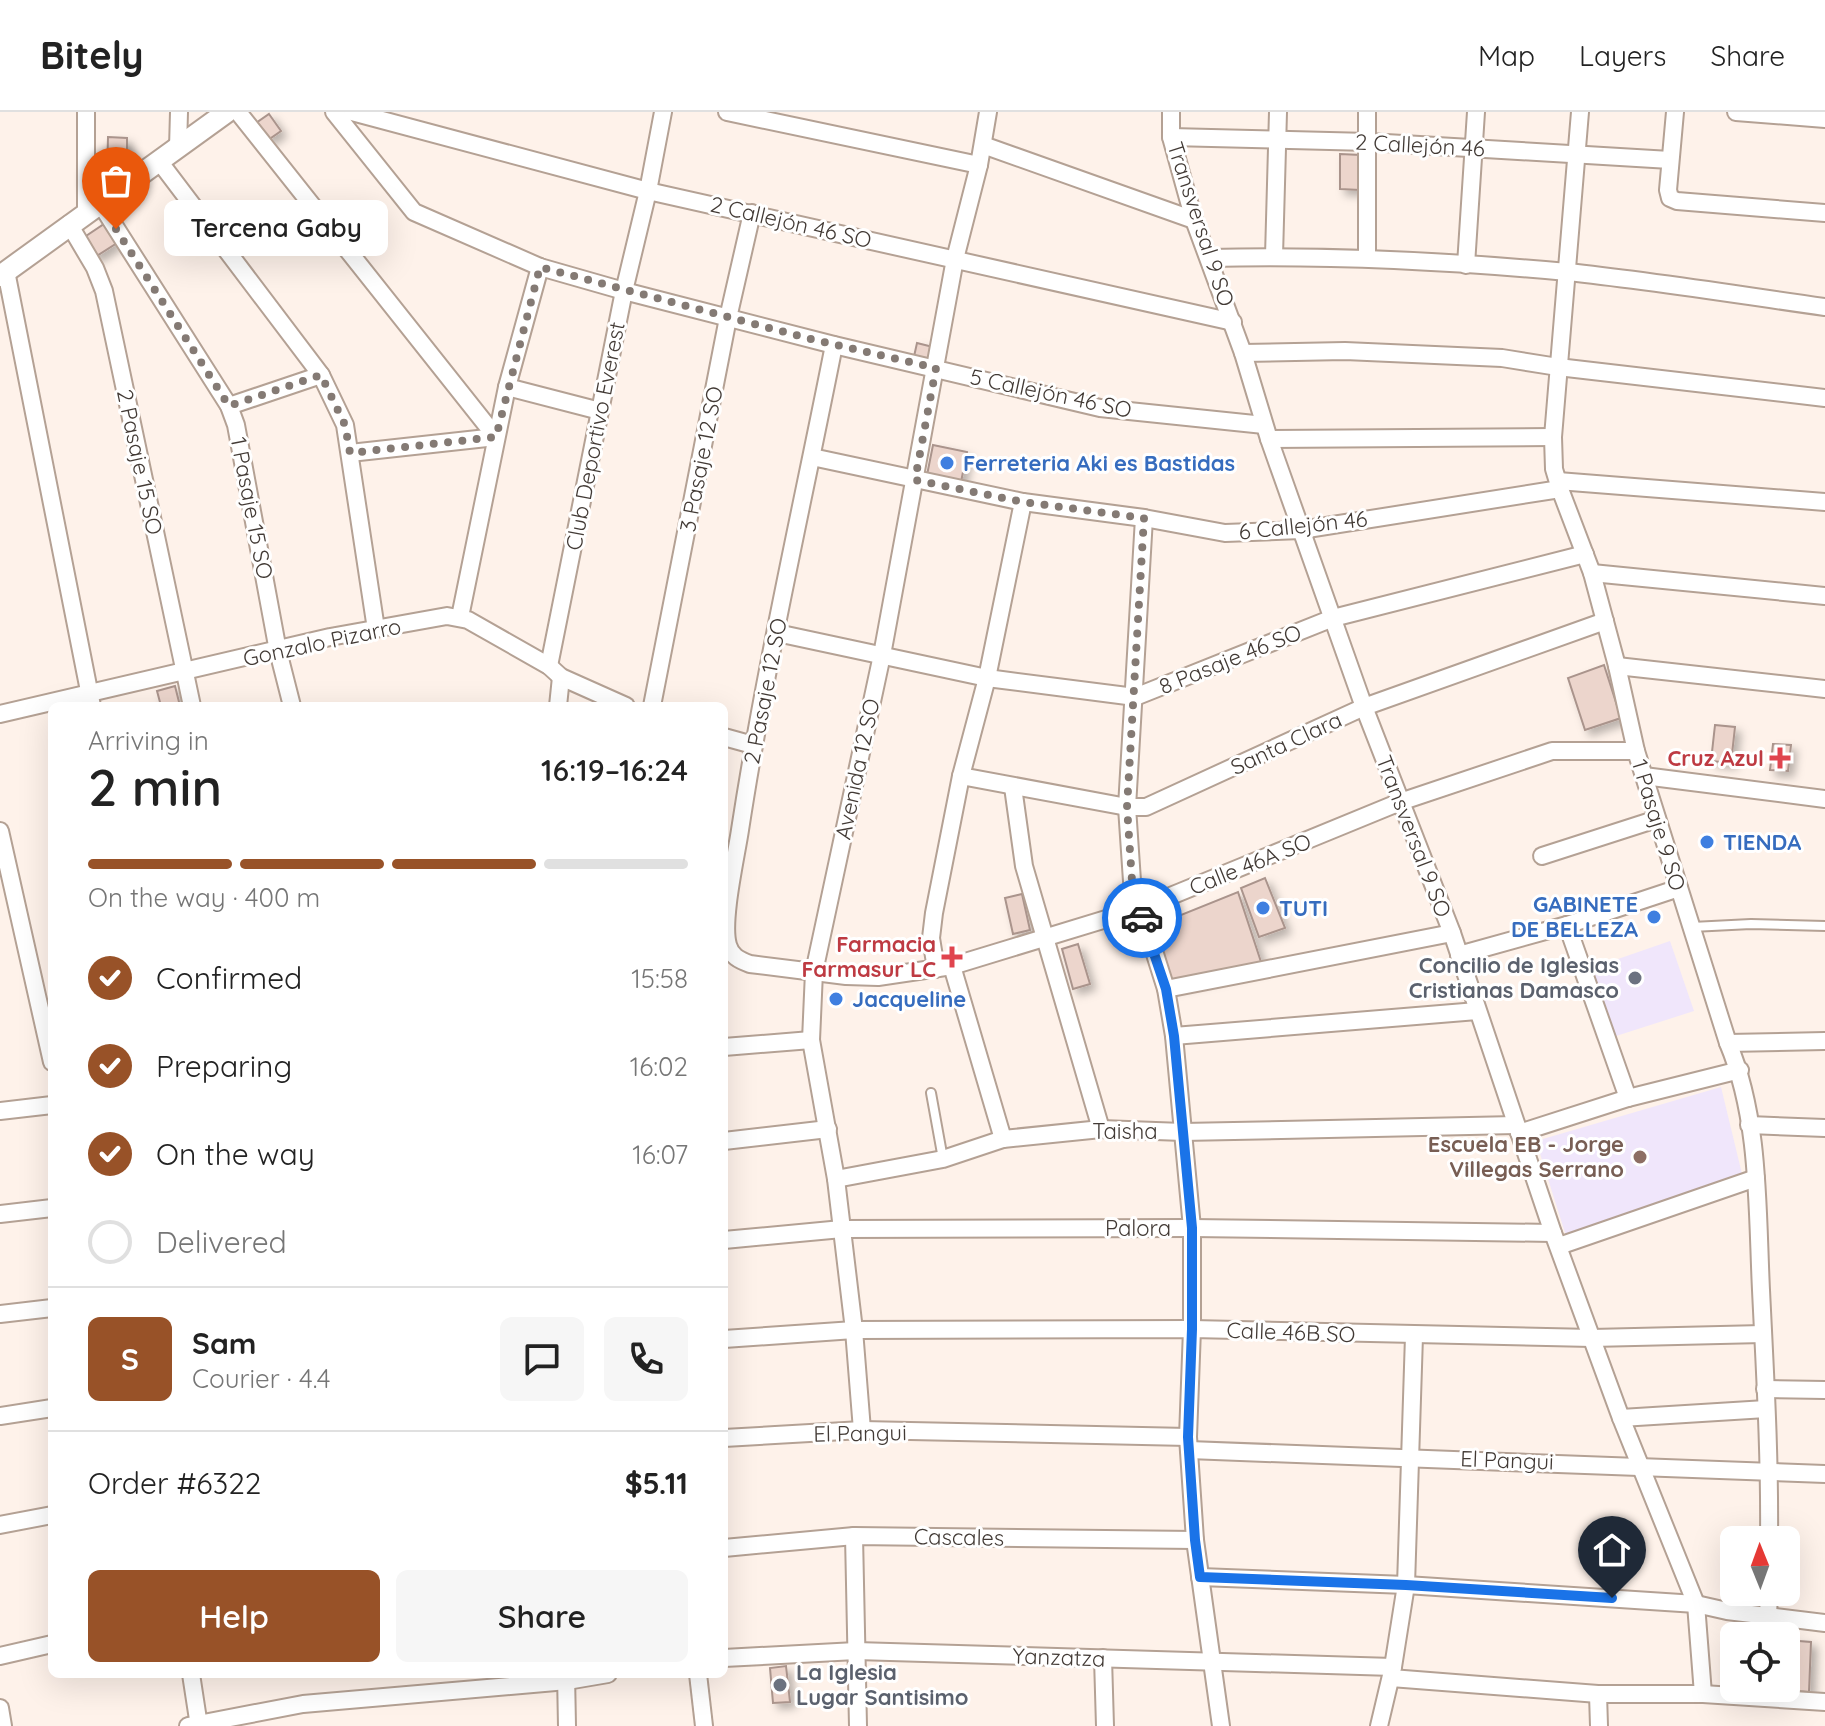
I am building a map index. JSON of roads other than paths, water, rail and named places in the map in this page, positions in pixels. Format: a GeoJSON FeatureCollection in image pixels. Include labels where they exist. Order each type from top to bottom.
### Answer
{"type":"FeatureCollection","features":[{"type":"Feature","properties":{"kind":"street"},"geometry":{"type":"LineString","coordinates":[[86,112],[93,208]]}},
{"type":"Feature","properties":{"kind":"street"},"geometry":{"type":"LineString","coordinates":[[178,148],[179,112]]}},
{"type":"Feature","properties":{"kind":"street"},"geometry":{"type":"LineString","coordinates":[[91,700],[3,274],[227,112]]}},
{"type":"Feature","properties":{"kind":"street"},"geometry":{"type":"LineString","coordinates":[[238,112],[496,437]]}},
{"type":"Feature","properties":{"kind":"street","name":"5 Callejón 46 SO"},"geometry":{"type":"LineString","coordinates":[[334,112],[414,212],[540,267],[624,291],[1100,408],[1266,432],[1553,437]]}},
{"type":"Feature","properties":{"kind":"street","name":"2 Callejón 46 SO"},"geometry":{"type":"LineString","coordinates":[[352,112],[648,191],[1233,322]]}},
{"type":"Feature","properties":{"kind":"street","name":"Club Deportivo Everest"},"geometry":{"type":"LineString","coordinates":[[558,702],[555,672],[600,411],[663,112]]}},
{"type":"Feature","properties":{"kind":"street"},"geometry":{"type":"LineString","coordinates":[[727,112],[979,165]]}},
{"type":"Feature","properties":{"kind":"street","name":"Avenida 12 SO"},"geometry":{"type":"LineString","coordinates":[[862,1430],[836,1179],[811,1040],[814,972],[882,655],[955,259],[979,165],[988,112]]}},
{"type":"Feature","properties":{"kind":"street","name":"Transversal 9 SO"},"geometry":{"type":"LineString","coordinates":[[1171,112],[1171,137],[1194,220],[1233,322],[1266,432],[1364,707],[1452,933],[1556,1240],[1621,1418],[1696,1604],[1703,1694]]}},
{"type":"Feature","properties":{"kind":"street"},"geometry":{"type":"LineString","coordinates":[[1274,256],[1278,112]]}},
{"type":"Feature","properties":{"kind":"street"},"geometry":{"type":"LineString","coordinates":[[1367,112],[1367,258]]}},
{"type":"Feature","properties":{"kind":"street"},"geometry":{"type":"LineString","coordinates":[[1466,265],[1476,112]]}},
{"type":"Feature","properties":{"kind":"street","name":"1 Pasaje 9 SO"},"geometry":{"type":"LineString","coordinates":[[1580,112],[1558,367],[1554,469],[1592,573],[1636,751],[1728,1043],[1740,1070],[1756,1178],[1770,1471],[1769,1526]]}},
{"type":"Feature","properties":{"kind":"street"},"geometry":{"type":"LineString","coordinates":[[1675,112],[1668,190],[1670,198],[1825,213]]}},
{"type":"Feature","properties":{"kind":"street"},"geometry":{"type":"LineString","coordinates":[[1736,112],[1825,119]]}},
{"type":"Feature","properties":{"kind":"street","name":"2 Callejón 46"},"geometry":{"type":"LineString","coordinates":[[1171,137],[1369,142],[1670,160]]}},
{"type":"Feature","properties":{"kind":"street"},"geometry":{"type":"LineString","coordinates":[[983,145],[1194,220]]}},
{"type":"Feature","properties":{"kind":"street"},"geometry":{"type":"LineString","coordinates":[[159,161],[321,375],[345,425],[376,629]]}},
{"type":"Feature","properties":{"kind":"street","name":"1 Pasaje 15 SO"},"geometry":{"type":"LineString","coordinates":[[93,208],[229,406],[236,425],[278,651],[291,702]]}},
{"type":"Feature","properties":{"kind":"street","name":"3 Pasaje 12 SO"},"geometry":{"type":"LineString","coordinates":[[653,702],[728,318],[752,213]]}},
{"type":"Feature","properties":{"kind":"street","name":"2 Pasaje 15 SO"},"geometry":{"type":"LineString","coordinates":[[69,224],[95,268],[104,291],[191,702]]}},
{"type":"Feature","properties":{"kind":"street"},"geometry":{"type":"LineString","coordinates":[[1209,258],[1367,258],[1568,273],[1825,307]]}},
{"type":"Feature","properties":{"kind":"street"},"geometry":{"type":"LineString","coordinates":[[540,267],[507,387],[460,617],[555,672],[618,702]]}},
{"type":"Feature","properties":{"kind":"street","name":"2 Pasaje 12 SO"},"geometry":{"type":"LineString","coordinates":[[728,889],[729,867],[834,345]]}},
{"type":"Feature","properties":{"kind":"street"},"geometry":{"type":"LineString","coordinates":[[1243,353],[1345,351],[1502,358],[1825,398]]}},
{"type":"Feature","properties":{"kind":"street"},"geometry":{"type":"LineString","coordinates":[[229,406],[321,375]]}},
{"type":"Feature","properties":{"kind":"street"},"geometry":{"type":"LineString","coordinates":[[507,387],[600,411]]}},
{"type":"Feature","properties":{"kind":"street"},"geometry":{"type":"LineString","coordinates":[[350,453],[496,437]]}},
{"type":"Feature","properties":{"kind":"street","name":"6 Callejón 46"},"geometry":{"type":"LineString","coordinates":[[812,457],[1023,502],[1144,518],[1225,533],[1301,530],[1559,485]]}},
{"type":"Feature","properties":{"kind":"street"},"geometry":{"type":"LineString","coordinates":[[1559,485],[1825,502]]}},
{"type":"Feature","properties":{"kind":"street"},"geometry":{"type":"LineString","coordinates":[[1003,1139],[944,967],[931,938],[961,776],[987,678],[1023,502]]}},
{"type":"Feature","properties":{"kind":"street"},"geometry":{"type":"LineString","coordinates":[[1144,518],[1127,807],[1132,881],[1166,989],[1174,1036],[1192,1228],[1189,1443],[1195,1540],[1221,1726]]}},
{"type":"Feature","properties":{"kind":"street","name":"8 Pasaje 46 SO"},"geometry":{"type":"LineString","coordinates":[[777,633],[987,678],[1135,697],[1333,618],[1585,554]]}},
{"type":"Feature","properties":{"kind":"street"},"geometry":{"type":"LineString","coordinates":[[1592,573],[1825,596]]}},
{"type":"Feature","properties":{"kind":"street","name":"Gonzalo Pizarro"},"geometry":{"type":"LineString","coordinates":[[91,700],[185,672],[278,651],[376,629],[447,616],[460,617]]}},
{"type":"Feature","properties":{"kind":"street","name":"Santa Clara"},"geometry":{"type":"LineString","coordinates":[[961,776],[1127,807],[1155,805],[1364,707],[1605,621]]}},
{"type":"Feature","properties":{"kind":"street"},"geometry":{"type":"LineString","coordinates":[[1617,666],[1825,689]]}},
{"type":"Feature","properties":{"kind":"street","name":"Gonzalo Pizarro"},"geometry":{"type":"LineString","coordinates":[[0,714],[48,707]]}},
{"type":"Feature","properties":{"kind":"street"},"geometry":{"type":"LineString","coordinates":[[728,738],[753,745]]}},
{"type":"Feature","properties":{"kind":"street","name":"Calle 46A SO"},"geometry":{"type":"LineString","coordinates":[[814,972],[878,977],[944,967],[1047,939],[1139,909],[1400,802],[1552,751],[1636,751]]}},
{"type":"Feature","properties":{"kind":"street"},"geometry":{"type":"LineString","coordinates":[[1644,776],[1825,799]]}},
{"type":"Feature","properties":{"kind":"street"},"geometry":{"type":"LineString","coordinates":[[1013,787],[1024,866],[1101,1129]]}},
{"type":"Feature","properties":{"kind":"street"},"geometry":{"type":"LineString","coordinates":[[1542,856],[1657,819]]}},
{"type":"Feature","properties":{"kind":"street"},"geometry":{"type":"LineString","coordinates":[[0,831],[48,1044]]}},
{"type":"Feature","properties":{"kind":"street"},"geometry":{"type":"LineString","coordinates":[[1459,955],[1567,925],[1679,888]]}},
{"type":"Feature","properties":{"kind":"street"},"geometry":{"type":"LineString","coordinates":[[1567,925],[1628,1098]]}},
{"type":"Feature","properties":{"kind":"street"},"geometry":{"type":"LineString","coordinates":[[1166,989],[1452,933]]}},
{"type":"Feature","properties":{"kind":"street","name":"2 Pasaje 12 SO"},"geometry":{"type":"LineString","coordinates":[[728,940],[731,953],[750,964],[814,972]]}},
{"type":"Feature","properties":{"kind":"street"},"geometry":{"type":"LineString","coordinates":[[1174,1036],[1477,1011]]}},
{"type":"Feature","properties":{"kind":"street"},"geometry":{"type":"LineString","coordinates":[[728,1047],[811,1040]]}},
{"type":"Feature","properties":{"kind":"street"},"geometry":{"type":"LineString","coordinates":[[1728,1043],[1825,1041]]}},
{"type":"Feature","properties":{"kind":"street","name":"Taisha"},"geometry":{"type":"LineString","coordinates":[[836,1179],[943,1159],[1003,1139],[1101,1129],[1183,1132],[1518,1129],[1740,1070]]}},
{"type":"Feature","properties":{"kind":"street"},"geometry":{"type":"LineString","coordinates":[[0,1111],[48,1105]]}},
{"type":"Feature","properties":{"kind":"street"},"geometry":{"type":"LineString","coordinates":[[1749,1125],[1825,1128]]}},
{"type":"Feature","properties":{"kind":"street"},"geometry":{"type":"LineString","coordinates":[[728,1141],[828,1129]]}},
{"type":"Feature","properties":{"kind":"street","name":"Palora"},"geometry":{"type":"LineString","coordinates":[[728,1240],[842,1229],[1192,1228],[1556,1240],[1756,1178]]}},
{"type":"Feature","properties":{"kind":"street"},"geometry":{"type":"LineString","coordinates":[[0,1214],[48,1208]]}},
{"type":"Feature","properties":{"kind":"street"},"geometry":{"type":"LineString","coordinates":[[0,1314],[48,1308]]}},
{"type":"Feature","properties":{"kind":"street","name":"Calle 46B SO"},"geometry":{"type":"LineString","coordinates":[[728,1339],[854,1330],[1192,1329],[1592,1338],[1763,1334]]}},
{"type":"Feature","properties":{"kind":"street"},"geometry":{"type":"LineString","coordinates":[[1379,1726],[1392,1673],[1406,1585],[1414,1336]]}},
{"type":"Feature","properties":{"kind":"street"},"geometry":{"type":"LineString","coordinates":[[1765,1389],[1825,1390]]}},
{"type":"Feature","properties":{"kind":"street"},"geometry":{"type":"LineString","coordinates":[[0,1416],[48,1409]]}},
{"type":"Feature","properties":{"kind":"street"},"geometry":{"type":"LineString","coordinates":[[1621,1418],[1766,1409]]}},
{"type":"Feature","properties":{"kind":"street","name":"El Pangui"},"geometry":{"type":"LineString","coordinates":[[728,1438],[862,1430],[1825,1474]]}},
{"type":"Feature","properties":{"kind":"street"},"geometry":{"type":"LineString","coordinates":[[0,1525],[48,1516]]}},
{"type":"Feature","properties":{"kind":"street"},"geometry":{"type":"LineString","coordinates":[[854,1536],[858,1726]]}},
{"type":"Feature","properties":{"kind":"street","name":"Cascales"},"geometry":{"type":"LineString","coordinates":[[728,1548],[854,1536],[1195,1540]]}},
{"type":"Feature","properties":{"kind":"street"},"geometry":{"type":"LineString","coordinates":[[1200,1577],[1406,1585],[1696,1604],[1727,1611],[1825,1623]]}},
{"type":"Feature","properties":{"kind":"street"},"geometry":{"type":"LineString","coordinates":[[1768,1606],[1768,1617]]}},
{"type":"Feature","properties":{"kind":"street"},"geometry":{"type":"LineString","coordinates":[[0,1656],[48,1645]]}},
{"type":"Feature","properties":{"kind":"street","name":"Yanzatza"},"geometry":{"type":"LineString","coordinates":[[728,1658],[856,1651],[1103,1658],[1392,1673],[1598,1694],[1703,1694],[1825,1702]]}},
{"type":"Feature","properties":{"kind":"street"},"geometry":{"type":"LineString","coordinates":[[1103,1658],[1105,1726]]}},
{"type":"Feature","properties":{"kind":"street"},"geometry":{"type":"LineString","coordinates":[[191,1678],[195,1725],[303,1704],[556,1678]]}},
{"type":"Feature","properties":{"kind":"street"},"geometry":{"type":"LineString","coordinates":[[566,1678],[567,1726]]}},
{"type":"Feature","properties":{"kind":"street"},"geometry":{"type":"LineString","coordinates":[[698,1678],[704,1726]]}},
{"type":"Feature","properties":{"kind":"street"},"geometry":{"type":"LineString","coordinates":[[1598,1694],[1599,1726]]}},
{"type":"Feature","properties":{"kind":"street"},"geometry":{"type":"LineString","coordinates":[[0,1708],[3,1726]]}},
{"type":"Feature","properties":{"kind":"lane"},"geometry":{"type":"LineString","coordinates":[[1691,927],[1751,924],[1825,926]]}},
{"type":"Feature","properties":{"kind":"lane"},"geometry":{"type":"LineString","coordinates":[[931,1093],[943,1159]]}},
{"type":"Feature","properties":{"kind":"place","name":"Tercena Gaby"},"geometry":{"type":"Point","coordinates":[116,229]}},
{"type":"Feature","properties":{"kind":"place","name":"Ferreteria Aki es Bastidas"},"geometry":{"type":"Point","coordinates":[947,463]}},
{"type":"Feature","properties":{"kind":"place","name":"Cruz Azul"},"geometry":{"type":"Point","coordinates":[1780,758]}},
{"type":"Feature","properties":{"kind":"place","name":"TIENDA"},"geometry":{"type":"Point","coordinates":[1707,842]}},
{"type":"Feature","properties":{"kind":"place","name":"TUTI"},"geometry":{"type":"Point","coordinates":[1263,908]}},
{"type":"Feature","properties":{"kind":"place","name":"GABINETE DE BELLEZA"},"geometry":{"type":"Point","coordinates":[1654,917]}},
{"type":"Feature","properties":{"kind":"place","name":"Farmacia Farmasur LC"},"geometry":{"type":"Point","coordinates":[952,957]}},
{"type":"Feature","properties":{"kind":"place","name":"Concilio de Iglesias Cristianas Damasco"},"geometry":{"type":"Point","coordinates":[1635,978]}},
{"type":"Feature","properties":{"kind":"place","name":"Jacqueline"},"geometry":{"type":"Point","coordinates":[836,999]}},
{"type":"Feature","properties":{"kind":"place","name":"Escuela EB - Jorge Villegas Serrano"},"geometry":{"type":"Point","coordinates":[1640,1157]}},
{"type":"Feature","properties":{"kind":"place","name":"La Iglesia Lugar Santisimo"},"geometry":{"type":"Point","coordinates":[780,1685]}}]}
